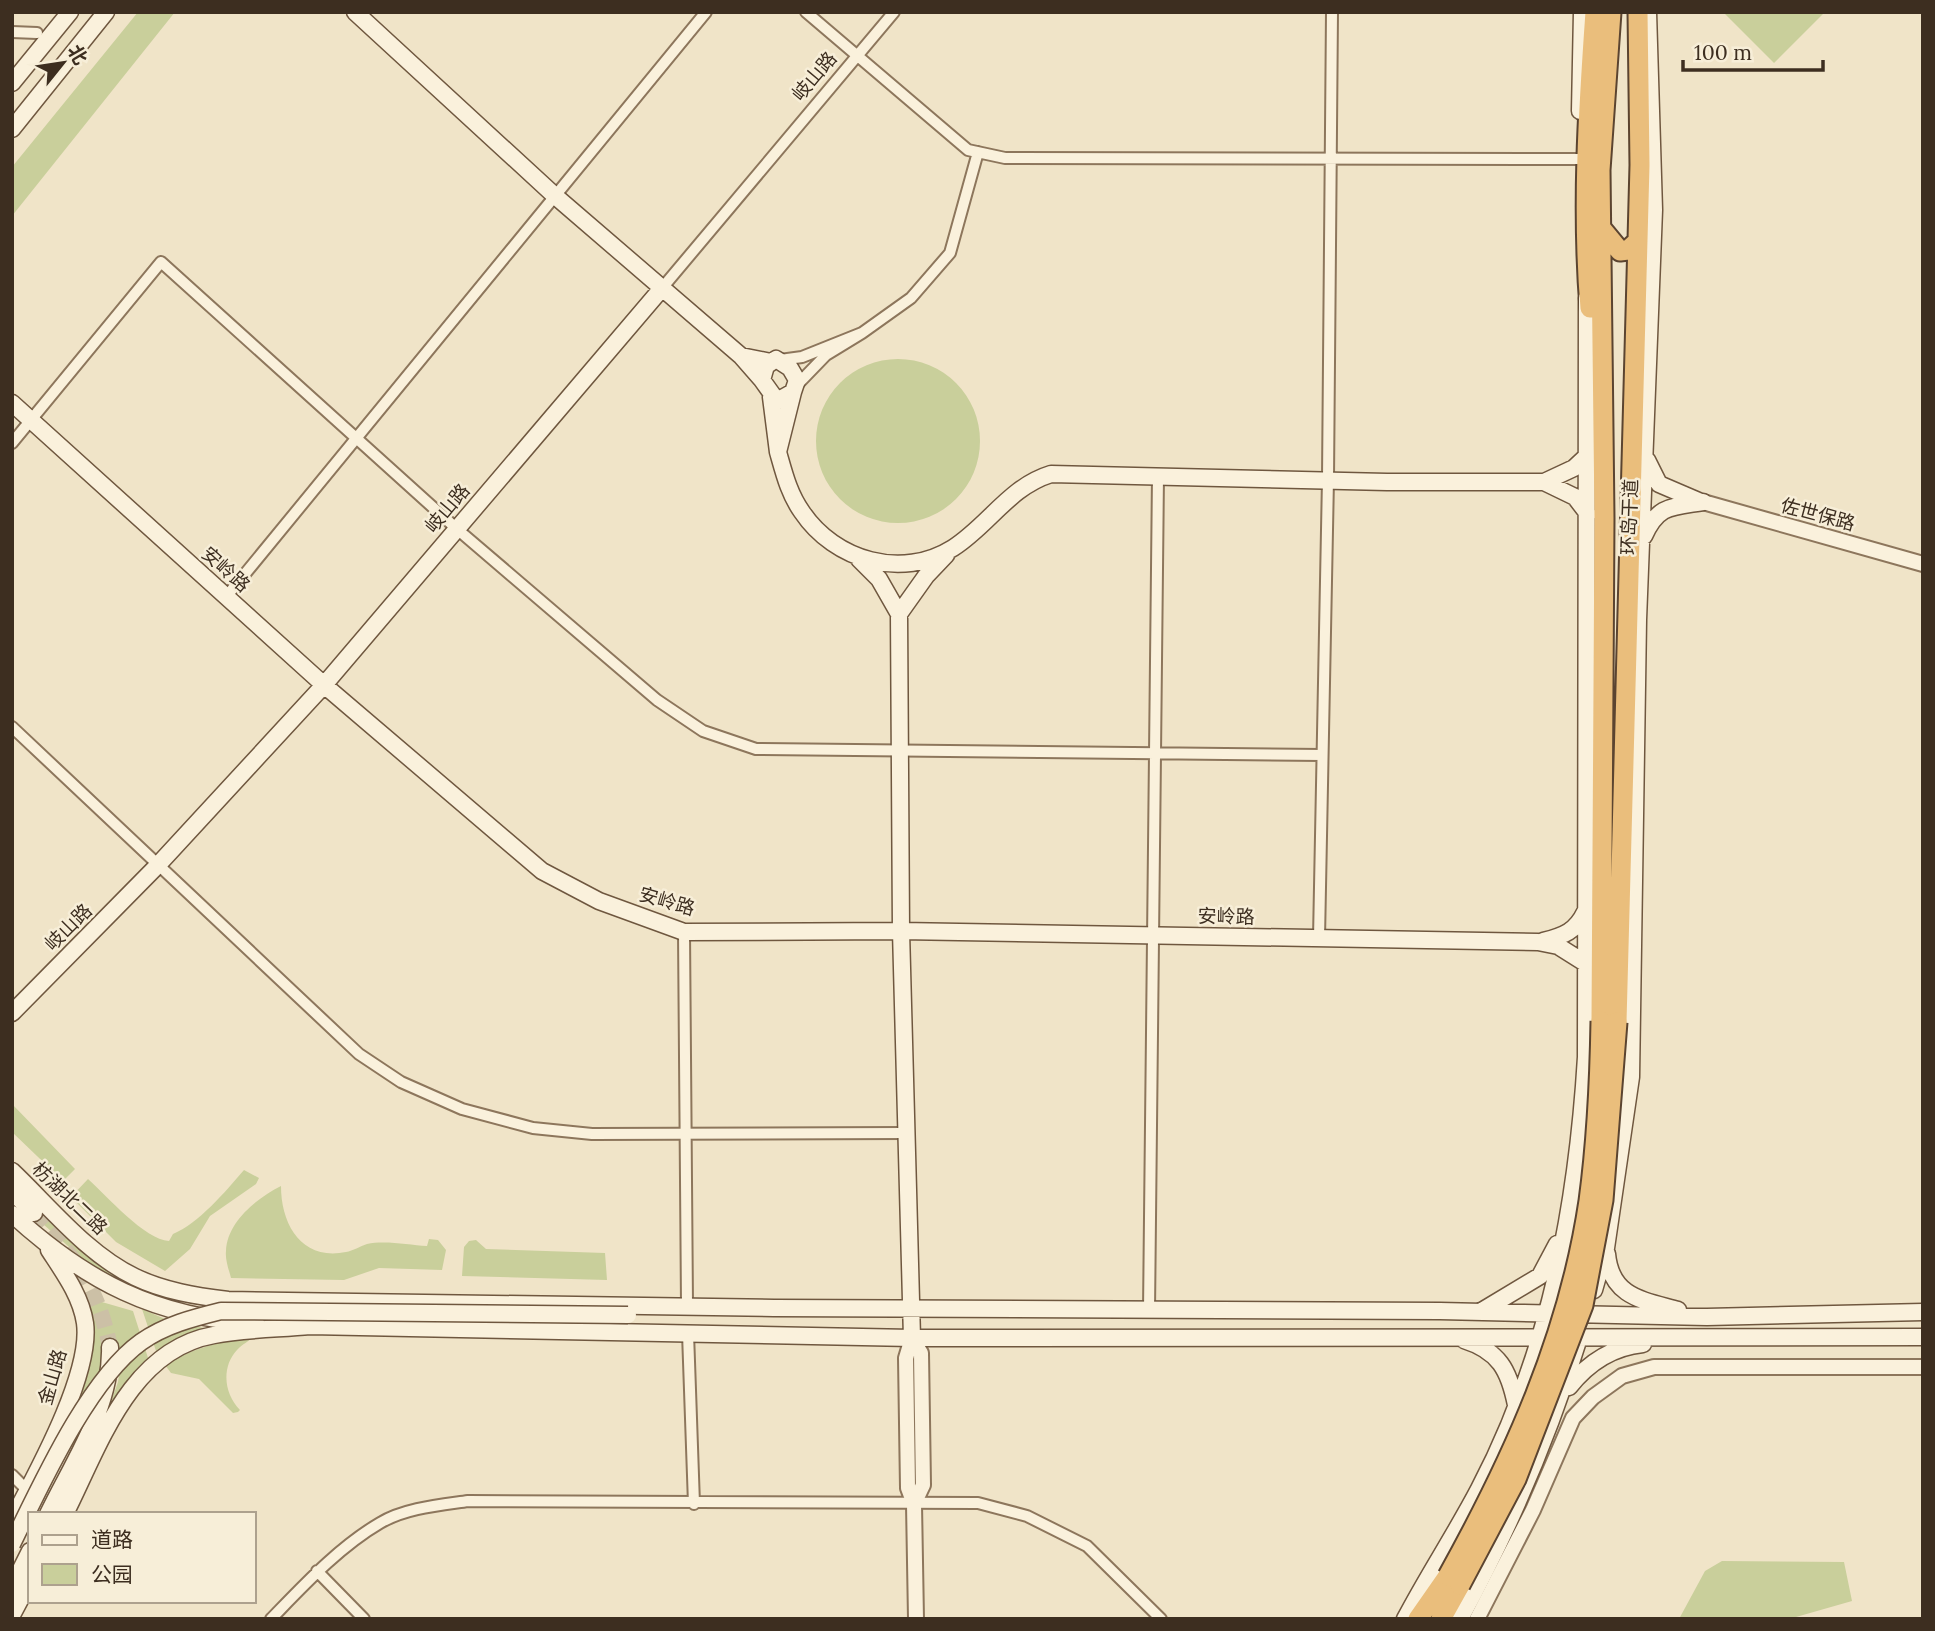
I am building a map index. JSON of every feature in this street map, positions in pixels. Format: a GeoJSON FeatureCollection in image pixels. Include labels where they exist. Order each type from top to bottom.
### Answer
{"type":"FeatureCollection","features":[{"type":"Feature","properties":{"kind":"highway"},"geometry":{"type":"LineString","coordinates":[[1595,12],[1590,90],[1587,271],[1602,403]]}},
{"type":"Feature","properties":{"kind":"highway","name":"环岛干道"},"geometry":{"type":"LineString","coordinates":[[1609,1021],[1600,170],[1611,12]]}},
{"type":"Feature","properties":{"kind":"highway","name":"环岛干道"},"geometry":{"type":"LineString","coordinates":[[1609,1021],[1638,241],[1638,12]]}},
{"type":"Feature","properties":{"kind":"highway"},"geometry":{"type":"LineString","coordinates":[[1601,228],[1620,251],[1628,250],[1638,241]]}},
{"type":"Feature","properties":{"kind":"highway"},"geometry":{"type":"LineString","coordinates":[[1602,319],[1613,302],[1623,299],[1636,308]]}},
{"type":"Feature","properties":{"kind":"highway"},"geometry":{"type":"LineString","coordinates":[[1420,1619],[1450,1603],[1494,1493],[1529,1416],[1564,1314],[1588,1203],[1609,1021]]}},
{"type":"Feature","properties":{"kind":"main road"},"geometry":{"type":"LineString","coordinates":[[12,83],[69,12]]}},
{"type":"Feature","properties":{"kind":"main road"},"geometry":{"type":"LineString","coordinates":[[12,129],[106,12]]}},
{"type":"Feature","properties":{"kind":"main road"},"geometry":{"type":"LineString","coordinates":[[1405,1619],[1480,1488],[1516,1405],[1554,1293],[1582,1121],[1586,1057],[1589,454],[1587,271],[1581,159],[1582,12]]}},
{"type":"Feature","properties":{"kind":"main road"},"geometry":{"type":"LineString","coordinates":[[1450,1603],[1486,1571],[1536,1463],[1561,1398],[1606,1248],[1631,1077],[1642,541],[1654,210],[1648,12]]}},
{"type":"Feature","properties":{"kind":"main road"},"geometry":{"type":"LineString","coordinates":[[360,14],[554,195],[741,356],[762,380],[771,397],[778,452],[790,490],[802,513],[833,542],[859,559],[879,579],[899,614],[901,931],[912,1338]]}},
{"type":"Feature","properties":{"kind":"main road","name":"岐山路"},"geometry":{"type":"LineString","coordinates":[[12,1013],[157,866],[324,685],[663,287]]}},
{"type":"Feature","properties":{"kind":"main road"},"geometry":{"type":"LineString","coordinates":[[741,356],[776,361],[795,375],[795,389],[778,452]]}},
{"type":"Feature","properties":{"kind":"main road"},"geometry":{"type":"LineString","coordinates":[[762,380],[776,361]]}},
{"type":"Feature","properties":{"kind":"main road"},"geometry":{"type":"LineString","coordinates":[[771,397],[782,400],[795,389]]}},
{"type":"Feature","properties":{"kind":"main road","name":"安岭路"},"geometry":{"type":"LineString","coordinates":[[12,403],[324,685],[542,871],[599,901],[684,932],[901,931],[1538,942]]}},
{"type":"Feature","properties":{"kind":"main road"},"geometry":{"type":"LineString","coordinates":[[1544,482],[1574,468],[1589,454]]}},
{"type":"Feature","properties":{"kind":"main road"},"geometry":{"type":"LineString","coordinates":[[1645,457],[1659,484],[1703,502]]}},
{"type":"Feature","properties":{"kind":"main road"},"geometry":{"type":"LineString","coordinates":[[899,614],[926,576],[952,548],[1032,480],[1068,472],[1328,480],[1544,482],[1575,497],[1588,514]]}},
{"type":"Feature","properties":{"kind":"main road"},"geometry":{"type":"LineString","coordinates":[[1642,541],[1651,520],[1666,507],[1703,502]]}},
{"type":"Feature","properties":{"kind":"main road"},"geometry":{"type":"LineString","coordinates":[[859,559],[896,564],[930,558],[952,548]]}},
{"type":"Feature","properties":{"kind":"main road"},"geometry":{"type":"LineString","coordinates":[[1538,942],[1563,937],[1579,925],[1586,911]]}},
{"type":"Feature","properties":{"kind":"main road"},"geometry":{"type":"LineString","coordinates":[[1538,942],[1558,946],[1585,963]]}},
{"type":"Feature","properties":{"kind":"main road","name":"枋湖北二路"},"geometry":{"type":"LineString","coordinates":[[12,1171],[100,1254],[134,1277],[173,1291],[228,1300],[774,1308]]}},
{"type":"Feature","properties":{"kind":"main road"},"geometry":{"type":"LineString","coordinates":[[12,1192],[34,1213]]}},
{"type":"Feature","properties":{"kind":"main road"},"geometry":{"type":"LineString","coordinates":[[12,1214],[46,1245],[106,1285],[149,1305],[218,1321],[912,1338],[1923,1337]]}},
{"type":"Feature","properties":{"kind":"main road"},"geometry":{"type":"LineString","coordinates":[[1479,1312],[1540,1276],[1553,1255],[1568,1215]]}},
{"type":"Feature","properties":{"kind":"main road","name":"金山路"},"geometry":{"type":"LineString","coordinates":[[12,1520],[63,1416],[82,1357],[85,1324],[74,1289],[46,1245]]}},
{"type":"Feature","properties":{"kind":"main road"},"geometry":{"type":"LineString","coordinates":[[1606,1248],[1608,1272],[1623,1291],[1641,1300],[1707,1317]]}},
{"type":"Feature","properties":{"kind":"main road"},"geometry":{"type":"LineString","coordinates":[[12,1545],[45,1475],[92,1399],[120,1361],[141,1342],[192,1318],[221,1311],[628,1315],[774,1308],[1587,1313],[1707,1317],[1923,1312]]}},
{"type":"Feature","properties":{"kind":"main road"},"geometry":{"type":"LineString","coordinates":[[66,1512],[125,1395],[166,1356],[191,1342],[213,1335],[310,1325]]}},
{"type":"Feature","properties":{"kind":"main road"},"geometry":{"type":"LineString","coordinates":[[1452,1336],[1480,1345],[1501,1360],[1511,1377],[1516,1405]]}},
{"type":"Feature","properties":{"kind":"main road"},"geometry":{"type":"LineString","coordinates":[[1561,1398],[1581,1372],[1607,1353],[1634,1344],[1701,1338]]}},
{"type":"Feature","properties":{"kind":"main road"},"geometry":{"type":"LineString","coordinates":[[49,1512],[103,1400],[111,1367],[110,1347]]}},
{"type":"Feature","properties":{"kind":"main road"},"geometry":{"type":"LineString","coordinates":[[12,1587],[28,1554]]}},
{"type":"Feature","properties":{"kind":"main road"},"geometry":{"type":"LineString","coordinates":[[12,1615],[28,1585]]}},
{"type":"Feature","properties":{"kind":"street"},"geometry":{"type":"LineString","coordinates":[[226,597],[706,12]]}},
{"type":"Feature","properties":{"kind":"street"},"geometry":{"type":"LineString","coordinates":[[806,12],[968,150],[1005,158],[1581,159]]}},
{"type":"Feature","properties":{"kind":"street","name":"岐山路"},"geometry":{"type":"LineString","coordinates":[[663,287],[894,12]]}},
{"type":"Feature","properties":{"kind":"street"},"geometry":{"type":"LineString","coordinates":[[1319,938],[1328,480],[1332,12]]}},
{"type":"Feature","properties":{"kind":"street"},"geometry":{"type":"LineString","coordinates":[[12,32],[37,33]]}},
{"type":"Feature","properties":{"kind":"street"},"geometry":{"type":"LineString","coordinates":[[795,389],[826,355],[911,298],[950,253],[978,152]]}},
{"type":"Feature","properties":{"kind":"street"},"geometry":{"type":"LineString","coordinates":[[12,443],[161,262],[457,529],[657,700],[703,731],[756,749],[1322,755]]}},
{"type":"Feature","properties":{"kind":"street"},"geometry":{"type":"LineString","coordinates":[[776,361],[802,357],[862,333]]}},
{"type":"Feature","properties":{"kind":"street"},"geometry":{"type":"LineString","coordinates":[[1149,1311],[1158,476]]}},
{"type":"Feature","properties":{"kind":"street","name":"佐世保路"},"geometry":{"type":"LineString","coordinates":[[1703,502],[1923,565]]}},
{"type":"Feature","properties":{"kind":"street"},"geometry":{"type":"LineString","coordinates":[[12,727],[359,1054],[401,1082],[462,1109],[533,1128],[592,1134],[906,1133]]}},
{"type":"Feature","properties":{"kind":"street"},"geometry":{"type":"LineString","coordinates":[[684,932],[687,1305]]}},
{"type":"Feature","properties":{"kind":"street"},"geometry":{"type":"LineString","coordinates":[[688,1333],[694,1504]]}},
{"type":"Feature","properties":{"kind":"street"},"geometry":{"type":"LineString","coordinates":[[912,1338],[905,1358],[908,1488],[914,1504],[916,1619]]}},
{"type":"Feature","properties":{"kind":"street"},"geometry":{"type":"LineString","coordinates":[[1477,1619],[1533,1510],[1573,1418],[1593,1397],[1622,1376],[1654,1367],[1923,1367]]}},
{"type":"Feature","properties":{"kind":"street"},"geometry":{"type":"LineString","coordinates":[[12,1475],[27,1490]]}},
{"type":"Feature","properties":{"kind":"street"},"geometry":{"type":"LineString","coordinates":[[271,1619],[317,1572],[381,1522],[427,1507],[468,1501],[694,1504],[978,1503],[1027,1516],[1087,1546],[1161,1619]]}},
{"type":"Feature","properties":{"kind":"street"},"geometry":{"type":"LineString","coordinates":[[317,1572],[364,1619]]}},
{"type":"Feature","properties":{"kind":"green space"},"geometry":{"type":"Polygon","coordinates":[[[138,12],[175,12],[12,216],[12,167],[138,12]]]}},
{"type":"Feature","properties":{"kind":"green space"},"geometry":{"type":"Polygon","coordinates":[[[1723,12],[1825,12],[1774,63],[1723,12]]]}},
{"type":"Feature","properties":{"kind":"green space"},"geometry":{"type":"Polygon","coordinates":[[[898,359],[929,365],[956,383],[974,410],[980,441],[974,472],[956,499],[929,517],[898,523],[867,517],[840,499],[822,472],[816,441],[822,410],[840,383],[867,365],[898,359]]]}},
{"type":"Feature","properties":{"kind":"green space"},"geometry":{"type":"Polygon","coordinates":[[[12,1104],[75,1169],[63,1181],[12,1132],[12,1104]]]}},
{"type":"Feature","properties":{"kind":"green space"},"geometry":{"type":"Polygon","coordinates":[[[244,1170],[259,1178],[256,1184],[210,1216],[190,1249],[165,1271],[116,1242],[71,1197],[88,1179],[138,1225],[159,1239],[169,1241],[173,1234],[192,1223],[211,1206],[244,1170]]]}},
{"type":"Feature","properties":{"kind":"green space"},"geometry":{"type":"Polygon","coordinates":[[[281,1186],[285,1214],[290,1226],[297,1237],[317,1251],[349,1251],[374,1243],[427,1246],[429,1239],[438,1240],[446,1250],[442,1270],[379,1268],[344,1280],[231,1278],[226,1254],[232,1230],[253,1204],[281,1186]]]}},
{"type":"Feature","properties":{"kind":"green space"},"geometry":{"type":"Polygon","coordinates":[[[44,1208],[139,1287],[137,1293],[93,1268],[35,1217],[44,1208]]]}},
{"type":"Feature","properties":{"kind":"green space"},"geometry":{"type":"Polygon","coordinates":[[[476,1240],[486,1249],[605,1253],[607,1280],[462,1276],[464,1247],[469,1241],[476,1240]]]}},
{"type":"Feature","properties":{"kind":"green space"},"geometry":{"type":"Polygon","coordinates":[[[88,1298],[133,1311],[149,1361],[103,1424],[118,1382],[123,1350],[107,1349],[104,1371],[74,1447],[61,1440],[89,1371],[94,1336],[88,1298]]]}},
{"type":"Feature","properties":{"kind":"green space"},"geometry":{"type":"Polygon","coordinates":[[[142,1309],[165,1319],[208,1329],[157,1354],[142,1309]]]}},
{"type":"Feature","properties":{"kind":"green space"},"geometry":{"type":"Polygon","coordinates":[[[254,1336],[237,1350],[228,1364],[228,1388],[240,1410],[238,1412],[233,1413],[199,1379],[171,1373],[165,1365],[197,1349],[254,1336]]]}},
{"type":"Feature","properties":{"kind":"green space"},"geometry":{"type":"Polygon","coordinates":[[[1722,1561],[1844,1562],[1852,1601],[1789,1619],[1679,1619],[1705,1571],[1722,1561]]]}},
{"type":"Feature","properties":{"kind":"tunnel"},"geometry":{"type":"LineString","coordinates":[[34,1213],[82,1274],[99,1307],[110,1347]]}}]}
